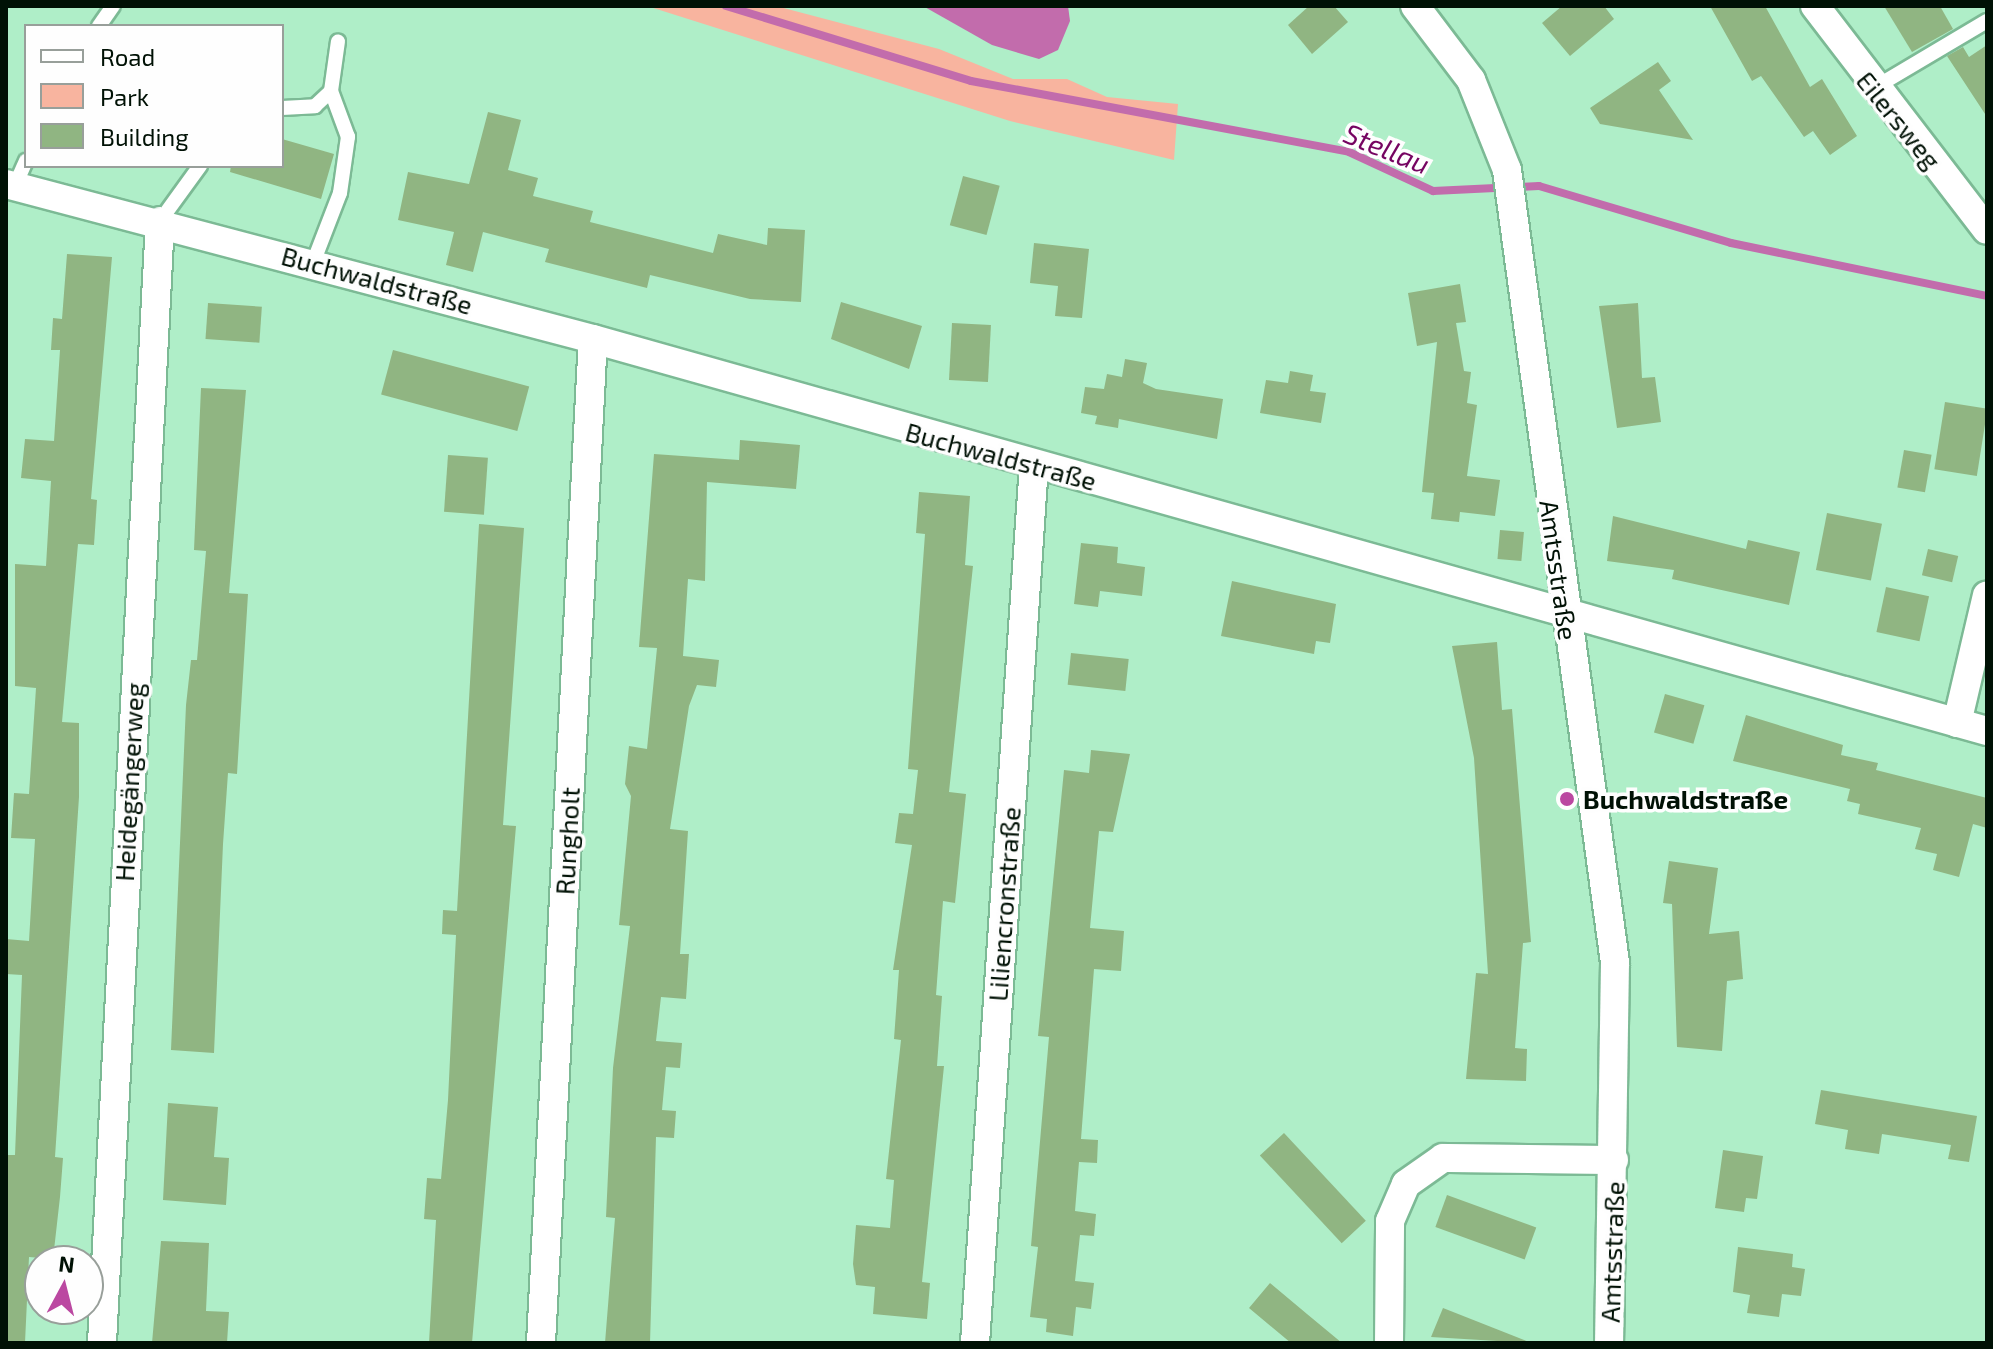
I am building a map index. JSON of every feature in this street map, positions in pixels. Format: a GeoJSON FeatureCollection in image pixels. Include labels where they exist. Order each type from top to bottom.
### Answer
{"type":"FeatureCollection","features":[{"type":"Feature","properties":{"kind":"street","name":"Amtsstraße"},"geometry":{"type":"LineString","coordinates":[[1415,6],[1471,80],[1507,170],[1564,613],[1615,963],[1609,1343]]}},
{"type":"Feature","properties":{"kind":"street","name":"Eilersweg"},"geometry":{"type":"LineString","coordinates":[[1815,6],[1874,89],[1987,230]]}},
{"type":"Feature","properties":{"kind":"street","name":"Buchwaldstraße"},"geometry":{"type":"LineString","coordinates":[[8,188],[160,221],[593,339],[1987,731]]}},
{"type":"Feature","properties":{"kind":"street","name":"Heidegängerweg"},"geometry":{"type":"LineString","coordinates":[[102,1343],[160,221]]}},
{"type":"Feature","properties":{"kind":"street","name":"Rungholt"},"geometry":{"type":"LineString","coordinates":[[541,1343],[593,339]]}},
{"type":"Feature","properties":{"kind":"street","name":"Liliencronstraße"},"geometry":{"type":"LineString","coordinates":[[975,1343],[1034,465]]}},
{"type":"Feature","properties":{"kind":"street"},"geometry":{"type":"LineString","coordinates":[[1957,723],[1987,595]]}},
{"type":"Feature","properties":{"kind":"street","name":"Amtsstraße"},"geometry":{"type":"LineString","coordinates":[[1389,1343],[1390,1221],[1406,1184],[1443,1158],[1614,1160]]}},
{"type":"Feature","properties":{"kind":"lane"},"geometry":{"type":"LineString","coordinates":[[100,24],[113,6]]}},
{"type":"Feature","properties":{"kind":"lane"},"geometry":{"type":"LineString","coordinates":[[1874,89],[1987,21]]}},
{"type":"Feature","properties":{"kind":"lane"},"geometry":{"type":"LineString","coordinates":[[313,263],[340,193],[348,137],[331,91],[338,41]]}},
{"type":"Feature","properties":{"kind":"lane"},"geometry":{"type":"LineString","coordinates":[[284,108],[315,106],[331,91]]}},
{"type":"Feature","properties":{"kind":"lane"},"geometry":{"type":"LineString","coordinates":[[8,188],[24,164]]}},
{"type":"Feature","properties":{"kind":"lane"},"geometry":{"type":"LineString","coordinates":[[160,221],[199,168]]}},
{"type":"Feature","properties":{"kind":"green space"},"geometry":{"type":"Polygon","coordinates":[[[647,6],[776,6],[939,49],[1013,79],[1067,79],[1107,97],[1178,104],[1174,160],[1010,121],[647,6]]]}},
{"type":"Feature","properties":{"kind":"shaded area"},"geometry":{"type":"Polygon","coordinates":[[[923,6],[1068,6],[1070,21],[1058,50],[1039,59],[992,45],[923,6]]]}},
{"type":"Feature","properties":{"kind":"building"},"geometry":{"type":"Polygon","coordinates":[[[1309,6],[1334,6],[1348,22],[1312,54],[1288,25],[1309,6]]]}},
{"type":"Feature","properties":{"kind":"building"},"geometry":{"type":"Polygon","coordinates":[[[1562,6],[1604,6],[1614,19],[1570,56],[1542,23],[1562,6]]]}},
{"type":"Feature","properties":{"kind":"building"},"geometry":{"type":"Polygon","coordinates":[[[1710,6],[1765,6],[1810,87],[1822,79],[1857,136],[1830,155],[1813,131],[1804,137],[1761,76],[1752,81],[1710,6]]]}},
{"type":"Feature","properties":{"kind":"building"},"geometry":{"type":"Polygon","coordinates":[[[1884,6],[1940,6],[1953,29],[1912,52],[1884,6]]]}},
{"type":"Feature","properties":{"kind":"building"},"geometry":{"type":"Polygon","coordinates":[[[1987,45],[1987,117],[1947,56],[1963,47],[1969,57],[1987,45]]]}},
{"type":"Feature","properties":{"kind":"building"},"geometry":{"type":"Polygon","coordinates":[[[1658,62],[1671,81],[1659,90],[1693,140],[1600,124],[1590,108],[1658,62]]]}},
{"type":"Feature","properties":{"kind":"building"},"geometry":{"type":"Polygon","coordinates":[[[488,112],[521,120],[508,170],[538,178],[533,196],[593,211],[590,222],[713,253],[718,234],[767,245],[768,228],[805,230],[801,302],[750,299],[650,275],[647,288],[545,262],[549,249],[483,232],[473,272],[446,265],[454,232],[398,220],[408,172],[469,184],[488,112]]]}},
{"type":"Feature","properties":{"kind":"building"},"geometry":{"type":"Polygon","coordinates":[[[284,140],[334,154],[321,199],[230,172],[231,168],[284,168],[284,140]]]}},
{"type":"Feature","properties":{"kind":"building"},"geometry":{"type":"Polygon","coordinates":[[[963,176],[1000,186],[987,235],[950,225],[963,176]]]}},
{"type":"Feature","properties":{"kind":"building"},"geometry":{"type":"Polygon","coordinates":[[[1034,243],[1089,249],[1082,318],[1055,316],[1058,286],[1030,283],[1034,243]]]}},
{"type":"Feature","properties":{"kind":"building"},"geometry":{"type":"Polygon","coordinates":[[[67,254],[112,257],[91,499],[97,500],[94,545],[78,544],[62,722],[79,723],[79,797],[55,1157],[63,1158],[60,1197],[55,1245],[24,1245],[25,1343],[6,1343],[6,1155],[15,1155],[22,975],[6,974],[6,939],[29,941],[35,839],[11,838],[14,793],[29,794],[36,688],[15,686],[15,564],[46,566],[51,481],[21,478],[25,439],[54,441],[60,350],[51,350],[53,318],[62,319],[67,254]]]}},
{"type":"Feature","properties":{"kind":"building"},"geometry":{"type":"Polygon","coordinates":[[[1460,284],[1466,322],[1456,323],[1464,371],[1471,372],[1467,403],[1477,405],[1467,476],[1500,480],[1495,516],[1460,512],[1459,522],[1431,519],[1434,493],[1422,492],[1437,342],[1417,346],[1408,293],[1460,284]]]}},
{"type":"Feature","properties":{"kind":"building"},"geometry":{"type":"Polygon","coordinates":[[[841,302],[922,326],[909,369],[831,339],[841,302]]]}},
{"type":"Feature","properties":{"kind":"building"},"geometry":{"type":"Polygon","coordinates":[[[208,303],[262,307],[259,343],[205,339],[208,303]]]}},
{"type":"Feature","properties":{"kind":"building"},"geometry":{"type":"Polygon","coordinates":[[[1638,303],[1642,378],[1655,377],[1661,422],[1617,428],[1599,306],[1638,303]]]}},
{"type":"Feature","properties":{"kind":"building"},"geometry":{"type":"Polygon","coordinates":[[[952,323],[991,325],[988,382],[949,380],[952,323]]]}},
{"type":"Feature","properties":{"kind":"building"},"geometry":{"type":"Polygon","coordinates":[[[393,350],[529,386],[517,431],[381,394],[393,350]]]}},
{"type":"Feature","properties":{"kind":"building"},"geometry":{"type":"Polygon","coordinates":[[[1125,359],[1147,363],[1143,383],[1156,389],[1223,399],[1217,439],[1119,419],[1118,428],[1095,424],[1097,416],[1081,413],[1085,387],[1104,389],[1107,374],[1122,377],[1125,359]]]}},
{"type":"Feature","properties":{"kind":"building"},"geometry":{"type":"Polygon","coordinates":[[[1290,371],[1313,375],[1310,391],[1326,393],[1321,423],[1260,413],[1266,380],[1288,383],[1290,371]]]}},
{"type":"Feature","properties":{"kind":"building"},"geometry":{"type":"Polygon","coordinates":[[[201,388],[246,390],[229,593],[248,594],[237,774],[228,773],[214,1053],[171,1050],[186,705],[191,660],[197,660],[206,551],[194,550],[201,388]]]}},
{"type":"Feature","properties":{"kind":"building"},"geometry":{"type":"Polygon","coordinates":[[[1945,402],[1987,409],[1977,476],[1934,469],[1945,402]]]}},
{"type":"Feature","properties":{"kind":"building"},"geometry":{"type":"Polygon","coordinates":[[[740,440],[800,445],[796,489],[707,482],[705,581],[688,579],[683,656],[719,660],[716,687],[697,685],[689,706],[670,829],[688,831],[680,954],[689,954],[686,999],[661,997],[656,1041],[682,1043],[680,1068],[666,1067],[662,1110],[676,1111],[674,1138],[656,1137],[650,1343],[605,1343],[615,1218],[606,1217],[613,1068],[630,926],[619,925],[631,796],[625,784],[629,746],[647,749],[657,648],[639,647],[654,454],[739,460],[740,440]]]}},
{"type":"Feature","properties":{"kind":"building"},"geometry":{"type":"Polygon","coordinates":[[[1904,450],[1932,455],[1925,492],[1897,487],[1904,450]]]}},
{"type":"Feature","properties":{"kind":"building"},"geometry":{"type":"Polygon","coordinates":[[[448,455],[488,458],[484,515],[444,512],[448,455]]]}},
{"type":"Feature","properties":{"kind":"building"},"geometry":{"type":"Polygon","coordinates":[[[919,492],[970,496],[965,565],[973,566],[949,792],[966,794],[955,903],[943,901],[936,995],[942,996],[937,1066],[944,1066],[922,1282],[930,1283],[927,1319],[873,1314],[875,1287],[856,1285],[853,1264],[856,1225],[890,1228],[894,1180],[886,1179],[901,1040],[894,1039],[899,970],[893,970],[912,845],[895,843],[899,813],[913,814],[918,770],[908,769],[925,534],[916,533],[919,492]]]}},
{"type":"Feature","properties":{"kind":"building"},"geometry":{"type":"Polygon","coordinates":[[[1827,513],[1882,524],[1871,581],[1816,570],[1827,513]]]}},
{"type":"Feature","properties":{"kind":"building"},"geometry":{"type":"Polygon","coordinates":[[[1613,516],[1746,549],[1748,540],[1800,552],[1789,605],[1672,579],[1674,570],[1607,561],[1613,516]]]}},
{"type":"Feature","properties":{"kind":"building"},"geometry":{"type":"Polygon","coordinates":[[[479,524],[524,528],[503,825],[516,826],[472,1343],[429,1343],[436,1220],[424,1219],[427,1178],[441,1179],[448,1100],[456,935],[442,934],[443,910],[457,911],[479,524]]]}},
{"type":"Feature","properties":{"kind":"building"},"geometry":{"type":"Polygon","coordinates":[[[1500,530],[1524,532],[1521,561],[1497,559],[1500,530]]]}},
{"type":"Feature","properties":{"kind":"building"},"geometry":{"type":"Polygon","coordinates":[[[1081,543],[1118,547],[1117,563],[1145,567],[1142,596],[1100,591],[1098,607],[1074,604],[1081,543]]]}},
{"type":"Feature","properties":{"kind":"building"},"geometry":{"type":"Polygon","coordinates":[[[1928,549],[1958,556],[1952,582],[1922,575],[1928,549]]]}},
{"type":"Feature","properties":{"kind":"building"},"geometry":{"type":"Polygon","coordinates":[[[1232,581],[1336,604],[1330,643],[1316,641],[1314,654],[1221,636],[1232,581]]]}},
{"type":"Feature","properties":{"kind":"building"},"geometry":{"type":"Polygon","coordinates":[[[1886,587],[1929,596],[1919,641],[1876,632],[1886,587]]]}},
{"type":"Feature","properties":{"kind":"building"},"geometry":{"type":"Polygon","coordinates":[[[1497,642],[1502,710],[1512,709],[1531,942],[1523,943],[1515,1048],[1527,1049],[1526,1081],[1466,1079],[1476,973],[1488,974],[1474,758],[1452,646],[1497,642]]]}},
{"type":"Feature","properties":{"kind":"building"},"geometry":{"type":"Polygon","coordinates":[[[1071,653],[1129,659],[1125,691],[1068,685],[1071,653]]]}},
{"type":"Feature","properties":{"kind":"building"},"geometry":{"type":"Polygon","coordinates":[[[1665,694],[1704,705],[1693,744],[1654,732],[1665,694]]]}},
{"type":"Feature","properties":{"kind":"building"},"geometry":{"type":"Polygon","coordinates":[[[1746,715],[1843,745],[1841,755],[1878,763],[1876,770],[1987,798],[1987,828],[1973,824],[1959,877],[1933,870],[1937,854],[1915,849],[1921,828],[1858,814],[1860,804],[1847,801],[1850,789],[1733,761],[1746,715]]]}},
{"type":"Feature","properties":{"kind":"building"},"geometry":{"type":"Polygon","coordinates":[[[1091,750],[1130,754],[1113,832],[1099,831],[1090,928],[1124,931],[1121,971],[1094,969],[1081,1139],[1098,1140],[1097,1163],[1079,1162],[1075,1211],[1096,1214],[1094,1236],[1080,1235],[1075,1281],[1094,1283],[1091,1309],[1076,1307],[1073,1336],[1046,1332],[1047,1319],[1030,1317],[1038,1247],[1031,1246],[1049,1037],[1038,1036],[1064,770],[1089,773],[1091,750]]]}},
{"type":"Feature","properties":{"kind":"building"},"geometry":{"type":"Polygon","coordinates":[[[1669,861],[1718,868],[1709,934],[1739,931],[1743,979],[1727,981],[1722,1051],[1677,1047],[1672,904],[1663,903],[1669,861]]]}},
{"type":"Feature","properties":{"kind":"building"},"geometry":{"type":"Polygon","coordinates":[[[1821,1090],[1977,1116],[1969,1162],[1948,1159],[1951,1145],[1882,1134],[1879,1154],[1845,1149],[1848,1130],[1815,1124],[1821,1090]]]}},
{"type":"Feature","properties":{"kind":"building"},"geometry":{"type":"Polygon","coordinates":[[[168,1103],[218,1107],[214,1157],[229,1158],[226,1205],[163,1200],[168,1103]]]}},
{"type":"Feature","properties":{"kind":"building"},"geometry":{"type":"Polygon","coordinates":[[[1284,1133],[1366,1221],[1342,1243],[1260,1156],[1284,1133]]]}},
{"type":"Feature","properties":{"kind":"building"},"geometry":{"type":"Polygon","coordinates":[[[1723,1150],[1763,1156],[1757,1199],[1746,1198],[1744,1212],[1715,1208],[1723,1150]]]}},
{"type":"Feature","properties":{"kind":"building"},"geometry":{"type":"Polygon","coordinates":[[[1447,1195],[1536,1227],[1525,1259],[1435,1227],[1447,1195]]]}},
{"type":"Feature","properties":{"kind":"building"},"geometry":{"type":"Polygon","coordinates":[[[161,1241],[209,1243],[206,1311],[229,1312],[227,1343],[152,1343],[161,1241]]]}},
{"type":"Feature","properties":{"kind":"building"},"geometry":{"type":"Polygon","coordinates":[[[1738,1247],[1793,1254],[1792,1267],[1805,1269],[1801,1296],[1782,1294],[1779,1317],[1747,1313],[1750,1295],[1733,1292],[1738,1247]]]}},
{"type":"Feature","properties":{"kind":"building"},"geometry":{"type":"Polygon","coordinates":[[[1270,1283],[1342,1343],[1291,1343],[1249,1308],[1270,1283]]]}},
{"type":"Feature","properties":{"kind":"building"},"geometry":{"type":"Polygon","coordinates":[[[1443,1308],[1529,1342],[1529,1343],[1431,1337],[1443,1308]]]}},
{"type":"Feature","properties":{"kind":"waterway","name":"Stellau"},"geometry":{"type":"LineString","coordinates":[[726,6],[971,81],[1349,152],[1433,191],[1539,186],[1731,243],[1987,296]]}},
{"type":"Feature","properties":{"kind":"place","name":"Buchwaldstraße"},"geometry":{"type":"Point","coordinates":[1567,799]}}]}
